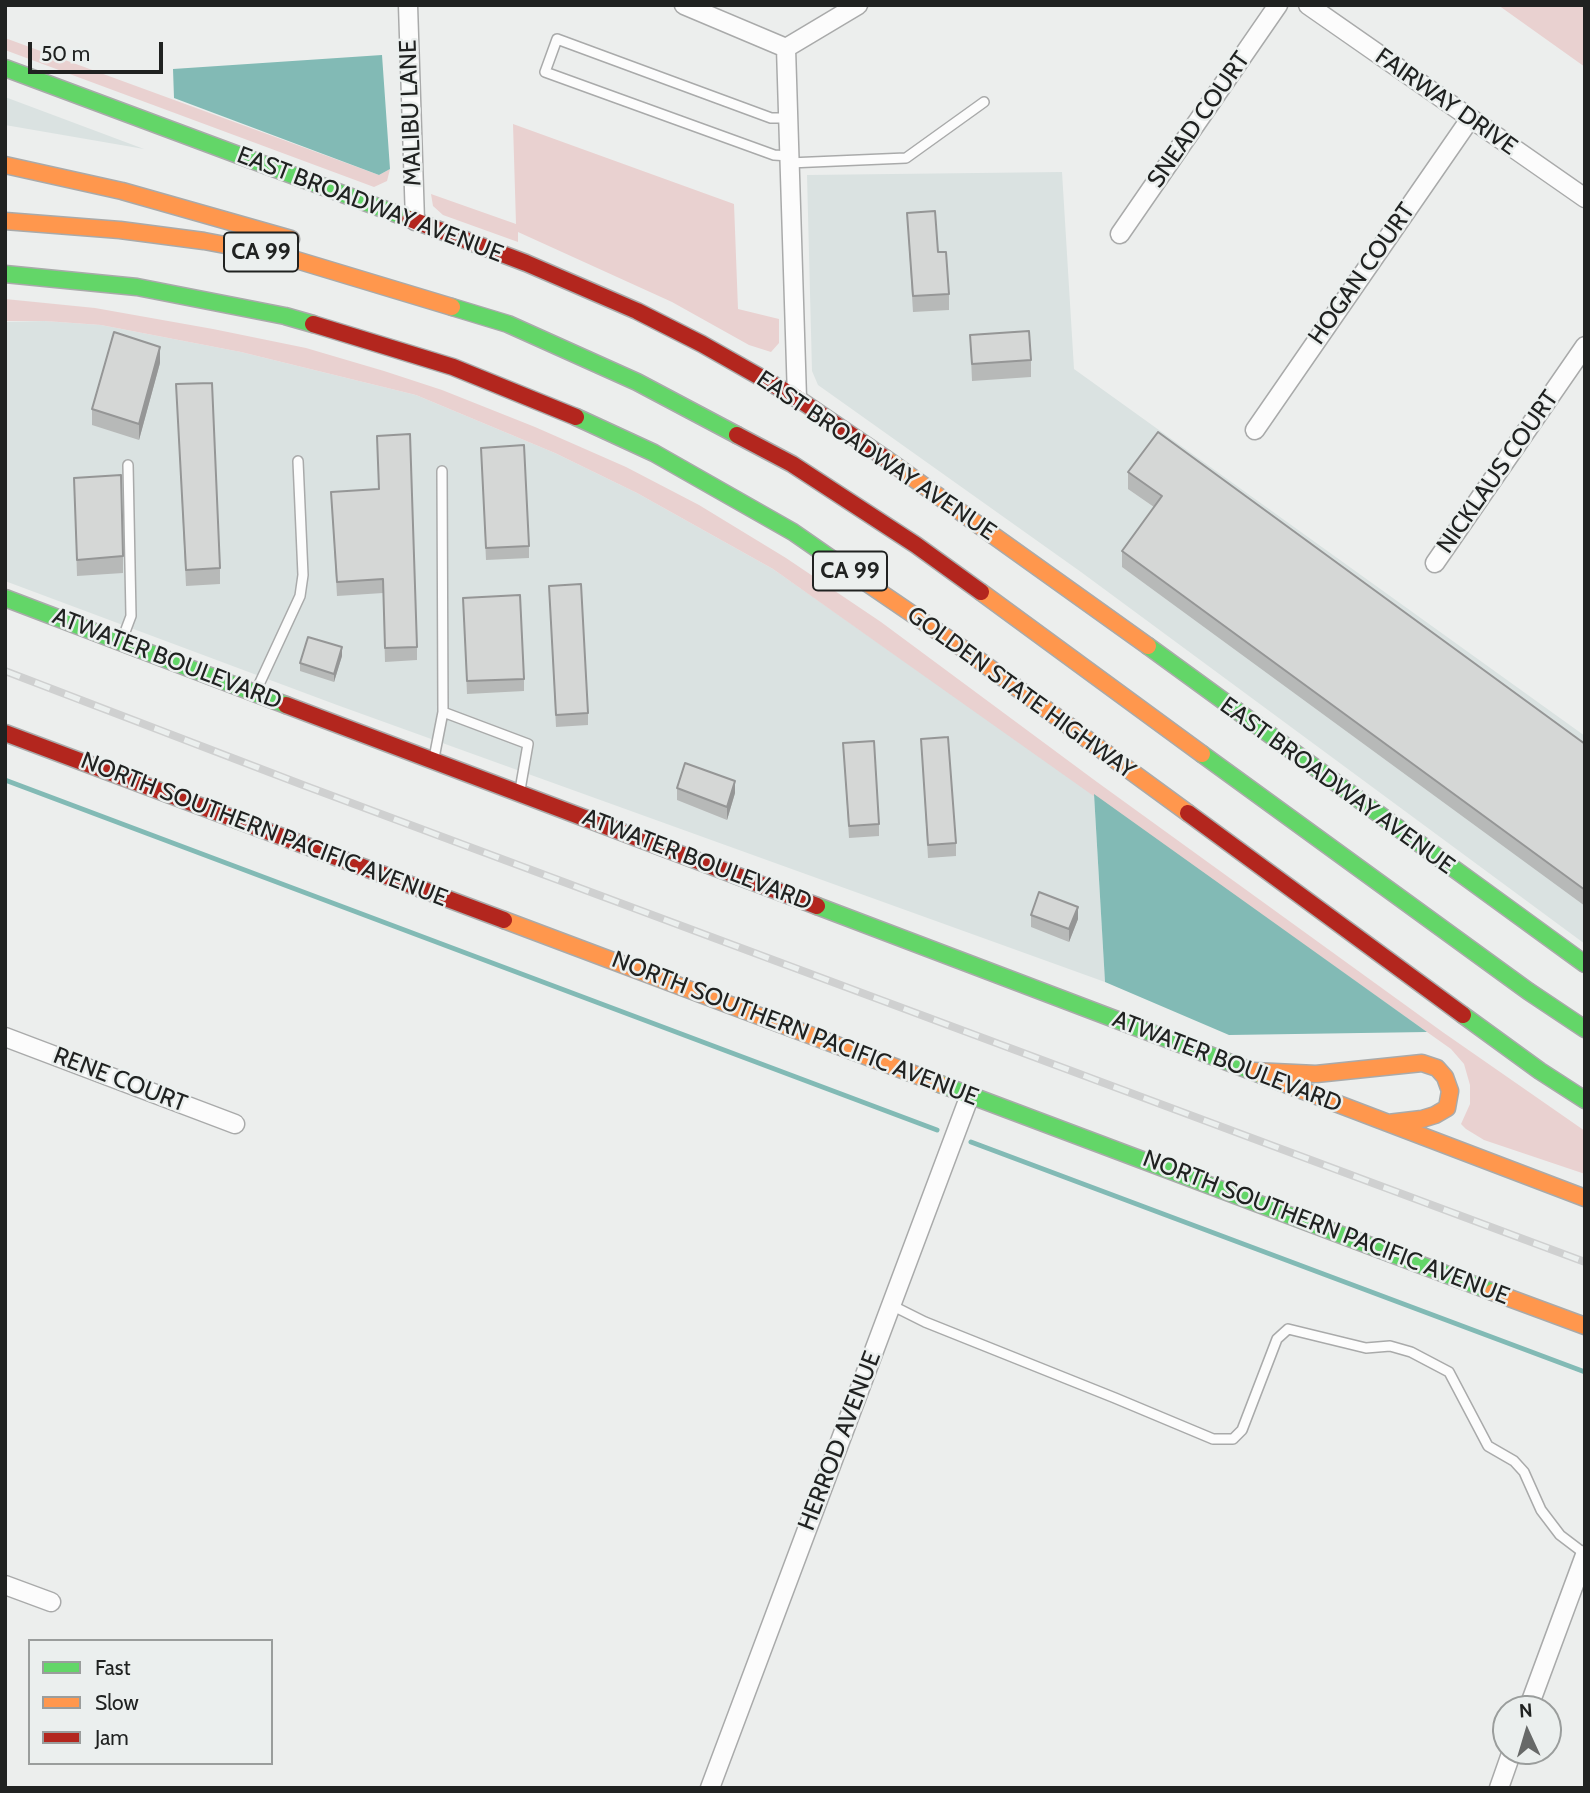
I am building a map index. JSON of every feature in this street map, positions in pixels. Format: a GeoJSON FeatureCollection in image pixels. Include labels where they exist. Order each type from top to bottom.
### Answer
{"type":"FeatureCollection","features":[{"type":"Feature","properties":{"kind":"main road","name":"EAST BROADWAY AVENUE"},"geometry":{"type":"LineString","coordinates":[[5,68],[526,263],[637,311],[702,344],[797,398],[944,498],[1585,964]]}},
{"type":"Feature","properties":{"kind":"main road"},"geometry":{"type":"LineString","coordinates":[[5,165],[122,191],[311,246]]}},
{"type":"Feature","properties":{"kind":"main road","name":"CA 99"},"geometry":{"type":"LineString","coordinates":[[5,221],[120,230],[204,241],[284,256],[509,324],[637,382],[792,464],[949,569],[1517,983],[1585,1029]]}},
{"type":"Feature","properties":{"kind":"main road"},"geometry":{"type":"LineString","coordinates":[[347,259],[509,324]]}},
{"type":"Feature","properties":{"kind":"main road","name":"GOLDEN STATE HIGHWAY"},"geometry":{"type":"LineString","coordinates":[[5,274],[138,287],[285,316],[453,366],[544,402],[654,453],[793,532],[965,650],[1529,1063],[1585,1100]]}},
{"type":"Feature","properties":{"kind":"main road","name":"ATWATER BOULEVARD"},"geometry":{"type":"LineString","coordinates":[[5,598],[1585,1198]]}},
{"type":"Feature","properties":{"kind":"main road","name":"NORTH SOUTHERN PACIFIC AVENUE"},"geometry":{"type":"LineString","coordinates":[[5,733],[1585,1326]]}},
{"type":"Feature","properties":{"kind":"main road"},"geometry":{"type":"LineString","coordinates":[[1252,1071],[1316,1074],[1422,1063],[1437,1068],[1445,1077],[1450,1091],[1447,1108],[1422,1119],[1388,1123]]}},
{"type":"Feature","properties":{"kind":"street","name":"MALIBU LANE"},"geometry":{"type":"LineString","coordinates":[[408,5],[415,221]]}},
{"type":"Feature","properties":{"kind":"street"},"geometry":{"type":"LineString","coordinates":[[684,5],[715,11],[786,48]]}},
{"type":"Feature","properties":{"kind":"street","name":"SNEAD COURT"},"geometry":{"type":"LineString","coordinates":[[1120,234],[1278,5]]}},
{"type":"Feature","properties":{"kind":"street","name":"FAIRWAY DRIVE"},"geometry":{"type":"LineString","coordinates":[[1308,5],[1585,198]]}},
{"type":"Feature","properties":{"kind":"street"},"geometry":{"type":"LineString","coordinates":[[786,48],[855,6]]}},
{"type":"Feature","properties":{"kind":"street"},"geometry":{"type":"LineString","coordinates":[[786,48],[797,398]]}},
{"type":"Feature","properties":{"kind":"street","name":"HOGAN COURT"},"geometry":{"type":"LineString","coordinates":[[1255,430],[1470,119]]}},
{"type":"Feature","properties":{"kind":"street","name":"NICKLAUS COURT"},"geometry":{"type":"LineString","coordinates":[[1435,563],[1585,346]]}},
{"type":"Feature","properties":{"kind":"street","name":"RENE COURT"},"geometry":{"type":"LineString","coordinates":[[5,1037],[235,1124]]}},
{"type":"Feature","properties":{"kind":"street","name":"HERROD AVENUE"},"geometry":{"type":"LineString","coordinates":[[710,1788],[970,1095]]}},
{"type":"Feature","properties":{"kind":"street"},"geometry":{"type":"LineString","coordinates":[[1533,1695],[1585,1554]]}},
{"type":"Feature","properties":{"kind":"street"},"geometry":{"type":"LineString","coordinates":[[5,1585],[51,1602]]}},
{"type":"Feature","properties":{"kind":"street"},"geometry":{"type":"LineString","coordinates":[[1499,1788],[1508,1765]]}},
{"type":"Feature","properties":{"kind":"lane"},"geometry":{"type":"LineString","coordinates":[[788,118],[771,117],[556,39],[545,72],[789,159],[906,158],[984,102]]}},
{"type":"Feature","properties":{"kind":"lane"},"geometry":{"type":"LineString","coordinates":[[256,692],[300,596],[303,575],[298,461]]}},
{"type":"Feature","properties":{"kind":"lane"},"geometry":{"type":"LineString","coordinates":[[122,642],[131,616],[128,465]]}},
{"type":"Feature","properties":{"kind":"lane"},"geometry":{"type":"LineString","coordinates":[[433,760],[443,712],[442,471]]}},
{"type":"Feature","properties":{"kind":"lane"},"geometry":{"type":"LineString","coordinates":[[443,712],[528,744],[519,792]]}},
{"type":"Feature","properties":{"kind":"lane"},"geometry":{"type":"LineString","coordinates":[[891,1305],[925,1322],[1213,1439],[1233,1439],[1242,1430],[1277,1339],[1288,1329],[1366,1348],[1390,1346],[1410,1352],[1449,1372],[1488,1446],[1519,1466],[1541,1510],[1560,1535],[1585,1554]]}},
{"type":"Feature","properties":{"kind":"shaded area"},"geometry":{"type":"Polygon","coordinates":[[[1498,5],[1585,5],[1585,67],[1498,5]]]}},
{"type":"Feature","properties":{"kind":"shaded area"},"geometry":{"type":"Polygon","coordinates":[[[5,38],[379,175],[390,169],[387,181],[374,187],[5,50],[5,38]]]}},
{"type":"Feature","properties":{"kind":"shaded area"},"geometry":{"type":"Polygon","coordinates":[[[5,97],[144,149],[5,125],[5,97]]]}},
{"type":"Feature","properties":{"kind":"shaded area"},"geometry":{"type":"Polygon","coordinates":[[[513,124],[734,204],[738,309],[779,319],[779,343],[771,352],[749,345],[672,302],[518,232],[518,242],[443,215],[433,206],[431,194],[516,224],[513,124]]]}},
{"type":"Feature","properties":{"kind":"shaded area"},"geometry":{"type":"Polygon","coordinates":[[[1062,172],[1074,369],[1585,736],[1585,944],[1081,572],[818,385],[812,371],[807,175],[1062,172]]]}},
{"type":"Feature","properties":{"kind":"shaded area"},"geometry":{"type":"Polygon","coordinates":[[[5,299],[95,308],[213,329],[306,348],[384,371],[442,390],[535,427],[626,467],[699,505],[786,558],[881,622],[1444,1033],[1585,1131],[1585,1174],[1484,1140],[1466,1129],[1461,1124],[1470,1104],[1470,1085],[1464,1064],[1451,1049],[773,569],[637,493],[555,453],[416,395],[241,352],[101,325],[5,321],[5,299]]]}},
{"type":"Feature","properties":{"kind":"shaded area"},"geometry":{"type":"Polygon","coordinates":[[[45,321],[101,325],[241,352],[416,395],[555,453],[637,493],[773,569],[1094,794],[1105,982],[337,705],[5,581],[5,322],[45,321]]]}},
{"type":"Feature","properties":{"kind":"water"},"geometry":{"type":"Polygon","coordinates":[[[382,55],[390,169],[379,175],[174,98],[173,69],[382,55]]]}},
{"type":"Feature","properties":{"kind":"water"},"geometry":{"type":"Polygon","coordinates":[[[1094,794],[1427,1032],[1229,1035],[1105,982],[1094,794]]]}},
{"type":"Feature","properties":{"kind":"building"},"geometry":{"type":"Polygon","coordinates":[[[935,211],[938,252],[946,252],[949,294],[913,296],[907,213],[935,211]]]}},
{"type":"Feature","properties":{"kind":"building"},"geometry":{"type":"Polygon","coordinates":[[[1029,331],[1031,360],[972,364],[970,335],[1029,331]]]}},
{"type":"Feature","properties":{"kind":"building"},"geometry":{"type":"Polygon","coordinates":[[[114,332],[160,347],[139,424],[92,409],[114,332]]]}},
{"type":"Feature","properties":{"kind":"building"},"geometry":{"type":"Polygon","coordinates":[[[212,383],[220,568],[186,570],[176,384],[212,383]]]}},
{"type":"Feature","properties":{"kind":"building"},"geometry":{"type":"Polygon","coordinates":[[[1158,432],[1585,744],[1585,890],[1122,551],[1162,496],[1128,472],[1158,432]]]}},
{"type":"Feature","properties":{"kind":"building"},"geometry":{"type":"Polygon","coordinates":[[[410,434],[417,647],[385,648],[383,579],[337,582],[331,492],[379,489],[377,436],[410,434]]]}},
{"type":"Feature","properties":{"kind":"building"},"geometry":{"type":"Polygon","coordinates":[[[524,445],[529,546],[486,548],[481,448],[524,445]]]}},
{"type":"Feature","properties":{"kind":"building"},"geometry":{"type":"Polygon","coordinates":[[[121,475],[123,556],[77,560],[74,478],[121,475]]]}},
{"type":"Feature","properties":{"kind":"building"},"geometry":{"type":"Polygon","coordinates":[[[581,584],[588,713],[556,715],[549,586],[581,584]]]}},
{"type":"Feature","properties":{"kind":"building"},"geometry":{"type":"Polygon","coordinates":[[[520,595],[524,679],[467,681],[463,598],[520,595]]]}},
{"type":"Feature","properties":{"kind":"building"},"geometry":{"type":"Polygon","coordinates":[[[308,637],[342,647],[334,674],[300,663],[308,637]]]}},
{"type":"Feature","properties":{"kind":"building"},"geometry":{"type":"Polygon","coordinates":[[[948,737],[956,843],[928,845],[921,739],[948,737]]]}},
{"type":"Feature","properties":{"kind":"building"},"geometry":{"type":"Polygon","coordinates":[[[874,741],[879,824],[849,826],[843,743],[874,741]]]}},
{"type":"Feature","properties":{"kind":"building"},"geometry":{"type":"Polygon","coordinates":[[[685,763],[735,781],[727,807],[677,788],[685,763]]]}},
{"type":"Feature","properties":{"kind":"building"},"geometry":{"type":"Polygon","coordinates":[[[1039,892],[1078,907],[1069,929],[1031,915],[1039,892]]]}},
{"type":"Feature","properties":{"kind":"waterway"},"geometry":{"type":"LineString","coordinates":[[5,780],[937,1130]]}},
{"type":"Feature","properties":{"kind":"waterway"},"geometry":{"type":"LineString","coordinates":[[971,1142],[1585,1372]]}},
{"type":"Feature","properties":{"kind":"railway"},"geometry":{"type":"LineString","coordinates":[[5,671],[303,785],[1585,1262]]}},
{"type":"Feature","properties":{"kind":"traffic: fast"},"geometry":{"type":"LineString","coordinates":[[5,68],[410,219]]}},
{"type":"Feature","properties":{"kind":"traffic: fast"},"geometry":{"type":"LineString","coordinates":[[5,274],[137,287],[313,324]]}},
{"type":"Feature","properties":{"kind":"traffic: fast"},"geometry":{"type":"LineString","coordinates":[[452,307],[508,324],[637,382],[737,435]]}},
{"type":"Feature","properties":{"kind":"traffic: fast"},"geometry":{"type":"LineString","coordinates":[[576,417],[654,453],[793,532],[852,573]]}},
{"type":"Feature","properties":{"kind":"traffic: fast"},"geometry":{"type":"LineString","coordinates":[[5,598],[286,705]]}},
{"type":"Feature","properties":{"kind":"traffic: fast"},"geometry":{"type":"LineString","coordinates":[[1148,646],[1585,964]]}},
{"type":"Feature","properties":{"kind":"traffic: fast"},"geometry":{"type":"LineString","coordinates":[[1202,754],[1528,991],[1585,1029]]}},
{"type":"Feature","properties":{"kind":"traffic: fast"},"geometry":{"type":"LineString","coordinates":[[817,906],[1262,1075]]}},
{"type":"Feature","properties":{"kind":"traffic: fast"},"geometry":{"type":"LineString","coordinates":[[1463,1015],[1585,1100]]}},
{"type":"Feature","properties":{"kind":"traffic: fast"},"geometry":{"type":"LineString","coordinates":[[940,1084],[1493,1292]]}},
{"type":"Feature","properties":{"kind":"traffic: slow"},"geometry":{"type":"LineString","coordinates":[[5,165],[122,191],[291,239]]}},
{"type":"Feature","properties":{"kind":"traffic: slow"},"geometry":{"type":"LineString","coordinates":[[5,221],[120,230],[204,241],[283,256],[452,307]]}},
{"type":"Feature","properties":{"kind":"traffic: slow"},"geometry":{"type":"LineString","coordinates":[[885,458],[1148,646]]}},
{"type":"Feature","properties":{"kind":"traffic: slow"},"geometry":{"type":"LineString","coordinates":[[852,573],[965,650],[1188,813]]}},
{"type":"Feature","properties":{"kind":"traffic: slow"},"geometry":{"type":"LineString","coordinates":[[981,592],[1202,754]]}},
{"type":"Feature","properties":{"kind":"traffic: slow"},"geometry":{"type":"LineString","coordinates":[[504,920],[940,1084]]}},
{"type":"Feature","properties":{"kind":"traffic: slow"},"geometry":{"type":"LineString","coordinates":[[1253,1071],[1316,1074],[1422,1063],[1437,1068],[1445,1077],[1450,1091],[1447,1108],[1435,1115],[1388,1123],[1262,1075]]}},
{"type":"Feature","properties":{"kind":"traffic: slow"},"geometry":{"type":"LineString","coordinates":[[1388,1123],[1585,1198]]}},
{"type":"Feature","properties":{"kind":"traffic: slow"},"geometry":{"type":"LineString","coordinates":[[1493,1292],[1585,1326]]}},
{"type":"Feature","properties":{"kind":"traffic: jam"},"geometry":{"type":"LineString","coordinates":[[410,219],[526,263],[637,311],[797,398],[885,458]]}},
{"type":"Feature","properties":{"kind":"traffic: jam"},"geometry":{"type":"LineString","coordinates":[[313,324],[453,367],[576,417]]}},
{"type":"Feature","properties":{"kind":"traffic: jam"},"geometry":{"type":"LineString","coordinates":[[737,435],[792,464],[916,545],[981,592]]}},
{"type":"Feature","properties":{"kind":"traffic: jam"},"geometry":{"type":"LineString","coordinates":[[286,705],[817,906]]}},
{"type":"Feature","properties":{"kind":"traffic: jam"},"geometry":{"type":"LineString","coordinates":[[5,733],[504,920]]}},
{"type":"Feature","properties":{"kind":"traffic: jam"},"geometry":{"type":"LineString","coordinates":[[1188,813],[1463,1015]]}}]}
